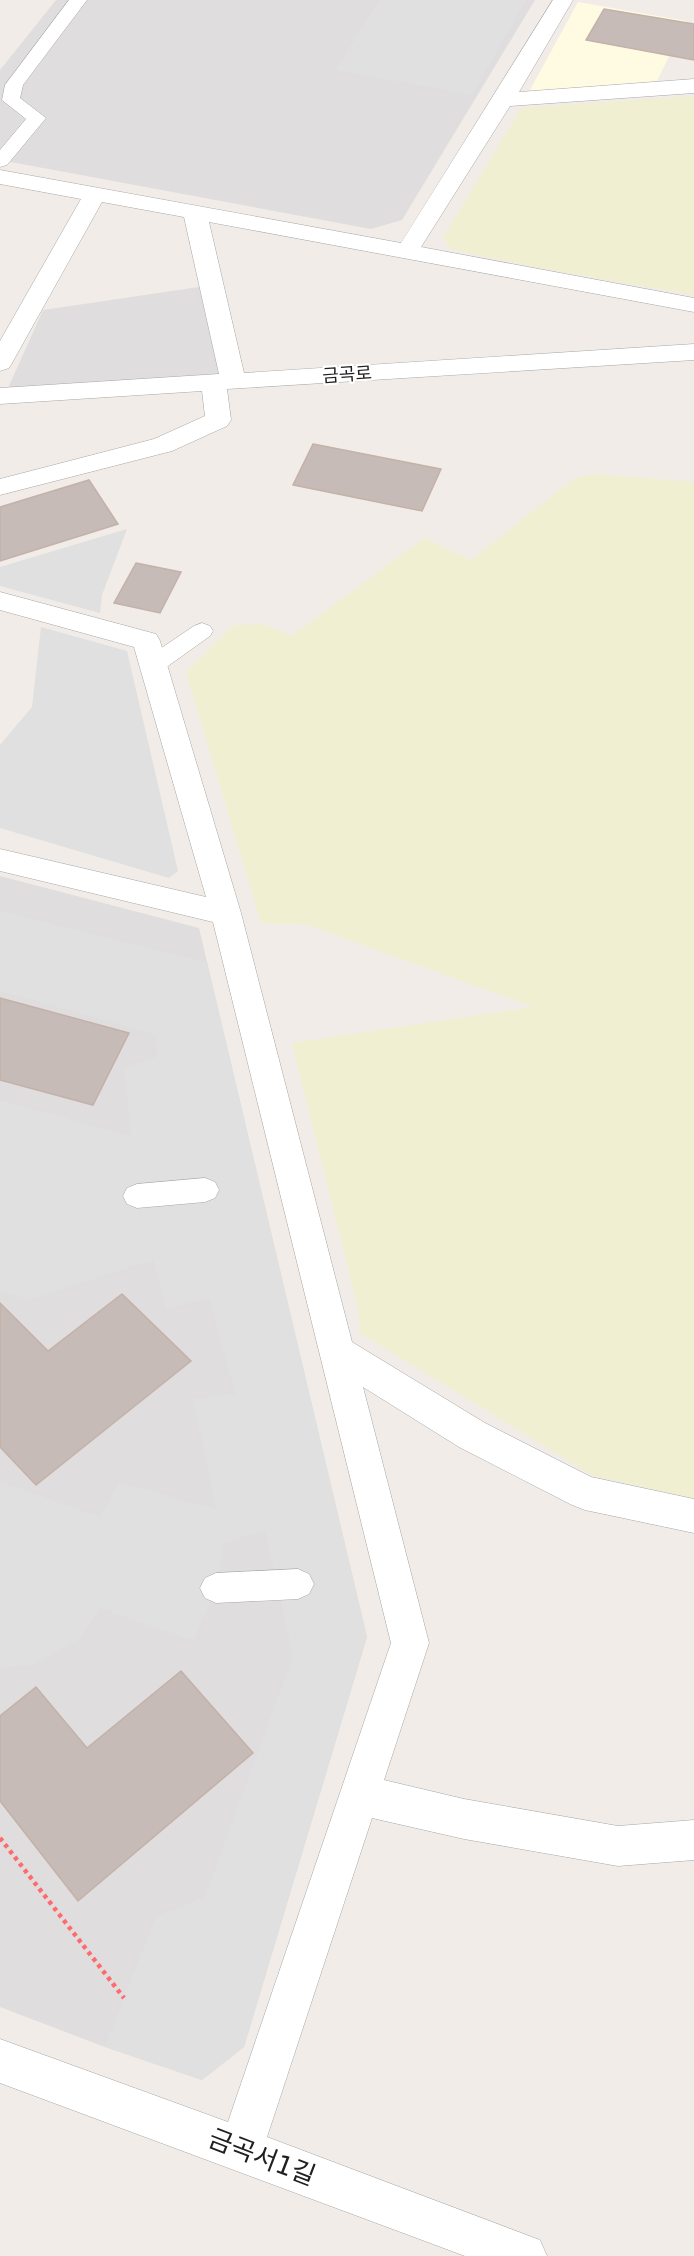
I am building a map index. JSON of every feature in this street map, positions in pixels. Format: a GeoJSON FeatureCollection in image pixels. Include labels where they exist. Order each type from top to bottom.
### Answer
{"type":"FeatureCollection","features":[{"type":"Feature","properties":{"kind":"street"},"geometry":{"type":"LineString","coordinates":[[406,251],[503,100],[563,0]]}},
{"type":"Feature","properties":{"kind":"street"},"geometry":{"type":"LineString","coordinates":[[503,100],[694,86]]}},
{"type":"Feature","properties":{"kind":"street"},"geometry":{"type":"LineString","coordinates":[[0,177],[694,305]]}},
{"type":"Feature","properties":{"kind":"street"},"geometry":{"type":"LineString","coordinates":[[0,363],[95,194]]}},
{"type":"Feature","properties":{"kind":"street"},"geometry":{"type":"LineString","coordinates":[[0,487],[163,445],[218,420],[224,382],[195,213]]}},
{"type":"Feature","properties":{"kind":"street","name":"금곡로"},"geometry":{"type":"LineString","coordinates":[[0,396],[694,352]]}},
{"type":"Feature","properties":{"kind":"street"},"geometry":{"type":"LineString","coordinates":[[0,601],[146,641],[226,913],[410,1643],[241,2149]]}},
{"type":"Feature","properties":{"kind":"street"},"geometry":{"type":"LineString","coordinates":[[0,860],[226,913]]}},
{"type":"Feature","properties":{"kind":"street"},"geometry":{"type":"LineString","coordinates":[[337,1352],[472,1435],[585,1493],[694,1516]]}},
{"type":"Feature","properties":{"kind":"street"},"geometry":{"type":"LineString","coordinates":[[360,1795],[464,1819],[618,1846],[694,1840]]}},
{"type":"Feature","properties":{"kind":"street","name":"금곡서1길"},"geometry":{"type":"LineString","coordinates":[[0,2061],[524,2256]]}},
{"type":"Feature","properties":{"kind":"lane"},"geometry":{"type":"LineString","coordinates":[[0,161],[37,118],[10,100],[14,85],[78,0]]}},
{"type":"Feature","properties":{"kind":"lane"},"geometry":{"type":"LineString","coordinates":[[153,665],[202,631]]}},
{"type":"Feature","properties":{"kind":"lane"},"geometry":{"type":"LineString","coordinates":[[137,1196],[205,1190]]}},
{"type":"Feature","properties":{"kind":"lane"},"geometry":{"type":"LineString","coordinates":[[216,1588],[298,1584]]}},
{"type":"Feature","properties":{"kind":"path"},"geometry":{"type":"LineString","coordinates":[[0,1838],[124,1998]]}},
{"type":"Feature","properties":{"kind":"shaded area"},"geometry":{"type":"Polygon","coordinates":[[[56,0],[535,0],[402,220],[371,229],[0,160],[0,70],[56,0]]]}},
{"type":"Feature","properties":{"kind":"shaded area"},"geometry":{"type":"Polygon","coordinates":[[[380,0],[526,0],[472,95],[335,70],[380,0]]]}},
{"type":"Feature","properties":{"kind":"shaded area"},"geometry":{"type":"Polygon","coordinates":[[[578,2],[686,21],[657,81],[536,93],[530,90],[578,2]]]}},
{"type":"Feature","properties":{"kind":"shaded area"},"geometry":{"type":"Polygon","coordinates":[[[199,287],[219,374],[8,388],[43,310],[199,287]]]}},
{"type":"Feature","properties":{"kind":"shaded area"},"geometry":{"type":"Polygon","coordinates":[[[127,529],[102,595],[100,613],[0,586],[0,567],[127,529]]]}},
{"type":"Feature","properties":{"kind":"shaded area"},"geometry":{"type":"Polygon","coordinates":[[[41,627],[127,651],[178,871],[169,878],[0,828],[0,745],[32,707],[41,627]]]}},
{"type":"Feature","properties":{"kind":"shaded area"},"geometry":{"type":"Polygon","coordinates":[[[0,876],[199,928],[367,1637],[244,2047],[202,2080],[105,2047],[0,2007],[0,876]]]}},
{"type":"Feature","properties":{"kind":"shaded area"},"geometry":{"type":"Polygon","coordinates":[[[0,911],[207,962],[367,1637],[244,2047],[202,2080],[105,2047],[156,1916],[205,1897],[293,1656],[265,1530],[224,1543],[216,1588],[194,1641],[100,1608],[79,1639],[33,1665],[0,1668],[0,1481],[100,1517],[119,1482],[216,1509],[193,1399],[235,1394],[209,1298],[166,1309],[153,1260],[29,1300],[0,1291],[0,1100],[131,1136],[124,1067],[158,1057],[155,1034],[0,991],[0,911]]]}},
{"type":"Feature","properties":{"kind":"green space"},"geometry":{"type":"Polygon","coordinates":[[[694,96],[694,295],[538,268],[450,249],[443,238],[521,108],[694,96]]]}},
{"type":"Feature","properties":{"kind":"green space"},"geometry":{"type":"Polygon","coordinates":[[[597,474],[694,482],[694,1498],[593,1476],[360,1333],[357,1305],[292,1043],[533,1007],[308,925],[261,923],[186,672],[232,626],[263,624],[292,636],[424,538],[471,560],[576,477],[597,474]]]}},
{"type":"Feature","properties":{"kind":"building"},"geometry":{"type":"Polygon","coordinates":[[[604,9],[694,24],[694,60],[586,40],[604,9]]]}},
{"type":"Feature","properties":{"kind":"building"},"geometry":{"type":"Polygon","coordinates":[[[313,444],[441,469],[422,511],[293,485],[313,444]]]}},
{"type":"Feature","properties":{"kind":"building"},"geometry":{"type":"Polygon","coordinates":[[[89,480],[118,524],[0,561],[0,507],[89,480]]]}},
{"type":"Feature","properties":{"kind":"building"},"geometry":{"type":"Polygon","coordinates":[[[136,563],[181,572],[160,613],[114,603],[136,563]]]}},
{"type":"Feature","properties":{"kind":"building"},"geometry":{"type":"Polygon","coordinates":[[[0,998],[129,1033],[93,1105],[0,1080],[0,998]]]}},
{"type":"Feature","properties":{"kind":"building"},"geometry":{"type":"Polygon","coordinates":[[[122,1294],[191,1361],[36,1485],[0,1447],[0,1303],[48,1351],[122,1294]]]}},
{"type":"Feature","properties":{"kind":"building"},"geometry":{"type":"Polygon","coordinates":[[[181,1671],[253,1753],[78,1901],[0,1801],[0,1716],[36,1687],[87,1748],[181,1671]]]}}]}
